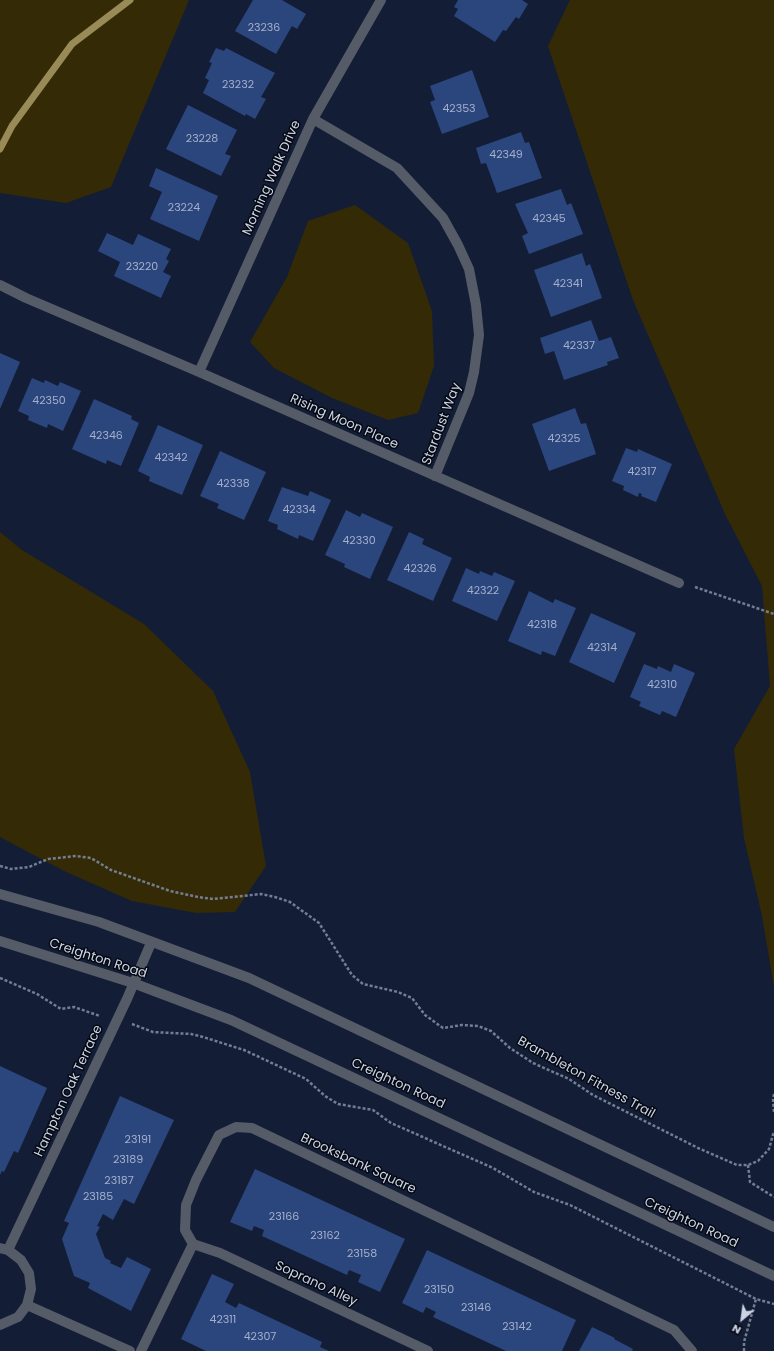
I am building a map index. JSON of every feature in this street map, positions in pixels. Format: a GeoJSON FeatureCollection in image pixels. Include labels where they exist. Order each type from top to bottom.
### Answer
{"type":"FeatureCollection","features":[{"type":"Feature","properties":{"kind":"street","name":"Morning Walk Drive"},"geometry":{"type":"LineString","coordinates":[[200,372],[313,118],[381,0]]}},
{"type":"Feature","properties":{"kind":"street","name":"Stardust Way"},"geometry":{"type":"LineString","coordinates":[[313,118],[397,168],[444,218],[469,270],[476,305],[479,335],[474,372],[469,393],[435,476]]}},
{"type":"Feature","properties":{"kind":"street","name":"Rising Moon Place"},"geometry":{"type":"LineString","coordinates":[[0,285],[26,298],[200,372],[678,583]]}},
{"type":"Feature","properties":{"kind":"street"},"geometry":{"type":"LineString","coordinates":[[0,894],[99,922],[151,943],[249,978],[774,1227]]}},
{"type":"Feature","properties":{"kind":"street","name":"Creighton Road"},"geometry":{"type":"LineString","coordinates":[[0,941],[134,983],[231,1020],[774,1276]]}},
{"type":"Feature","properties":{"kind":"street","name":"Hampton Oak Terrace"},"geometry":{"type":"LineString","coordinates":[[4,1249],[116,1021],[151,943]]}},
{"type":"Feature","properties":{"kind":"street","name":"Brooksbank Square"},"geometry":{"type":"LineString","coordinates":[[193,1244],[185,1230],[186,1205],[199,1174],[219,1136],[236,1127],[252,1128],[674,1330],[692,1351]]}},
{"type":"Feature","properties":{"kind":"street"},"geometry":{"type":"LineString","coordinates":[[141,1351],[193,1244]]}},
{"type":"Feature","properties":{"kind":"street","name":"Soprano Alley"},"geometry":{"type":"LineString","coordinates":[[193,1244],[220,1253],[428,1351]]}},
{"type":"Feature","properties":{"kind":"street"},"geometry":{"type":"LineString","coordinates":[[0,1325],[18,1317],[27,1305],[31,1289],[29,1274],[21,1260],[4,1249]]}},
{"type":"Feature","properties":{"kind":"street"},"geometry":{"type":"LineString","coordinates":[[27,1305],[130,1351]]}},
{"type":"Feature","properties":{"kind":"path"},"geometry":{"type":"LineString","coordinates":[[678,583],[745,602],[774,614]]}},
{"type":"Feature","properties":{"kind":"path","name":"Brambleton Fitness Trail"},"geometry":{"type":"LineString","coordinates":[[0,866],[11,869],[23,867],[48,859],[76,856],[91,858],[111,870],[170,890],[198,897],[212,899],[261,894],[290,902],[319,923],[352,974],[363,984],[398,992],[412,998],[425,1015],[443,1028],[462,1025],[478,1026],[490,1031],[510,1048],[533,1063],[569,1079],[593,1095],[624,1112],[704,1151],[737,1165],[748,1165]]}},
{"type":"Feature","properties":{"kind":"path"},"geometry":{"type":"LineString","coordinates":[[0,978],[37,994],[61,1009],[74,1007],[116,1021],[141,1026],[153,1032],[191,1034],[244,1050],[306,1079],[325,1096],[338,1104],[373,1110],[391,1123],[493,1168],[534,1192],[570,1205],[756,1299],[774,1304]]}},
{"type":"Feature","properties":{"kind":"path"},"geometry":{"type":"LineString","coordinates":[[774,1094],[772,1100],[774,1113]]}},
{"type":"Feature","properties":{"kind":"path"},"geometry":{"type":"LineString","coordinates":[[774,1130],[769,1149],[758,1161],[748,1165],[750,1182],[774,1197]]}},
{"type":"Feature","properties":{"kind":"path"},"geometry":{"type":"LineString","coordinates":[[744,1351],[744,1342],[756,1299]]}},
{"type":"Feature","properties":{"kind":"shaded area"},"geometry":{"type":"Polygon","coordinates":[[[0,0],[189,0],[111,187],[66,203],[0,193],[0,0]]]}},
{"type":"Feature","properties":{"kind":"shaded area"},"geometry":{"type":"Polygon","coordinates":[[[570,0],[774,0],[774,987],[762,916],[744,838],[734,749],[770,686],[762,586],[725,514],[633,300],[548,46],[570,0]]]}},
{"type":"Feature","properties":{"kind":"shaded area"},"geometry":{"type":"Polygon","coordinates":[[[355,205],[408,243],[432,311],[434,366],[418,413],[388,420],[332,398],[274,368],[250,342],[287,277],[308,221],[355,205]]]}},
{"type":"Feature","properties":{"kind":"shaded area"},"geometry":{"type":"Polygon","coordinates":[[[0,532],[22,550],[144,624],[213,691],[250,772],[266,866],[235,912],[196,913],[132,901],[64,871],[0,837],[0,532]]]}},
{"type":"Feature","properties":{"kind":"building"},"geometry":{"type":"Polygon","coordinates":[[[253,0],[282,0],[306,14],[297,29],[292,26],[276,54],[235,31],[253,0]]]}},
{"type":"Feature","properties":{"kind":"building"},"geometry":{"type":"Polygon","coordinates":[[[458,0],[522,0],[528,4],[519,19],[516,17],[506,31],[503,30],[495,42],[454,16],[458,9],[454,7],[458,0]]]}},
{"type":"Feature","properties":{"kind":"building"},"geometry":{"type":"Polygon","coordinates":[[[216,48],[224,51],[226,48],[275,73],[261,97],[266,99],[255,119],[246,114],[245,116],[203,93],[209,80],[205,78],[212,63],[209,62],[216,48]]]}},
{"type":"Feature","properties":{"kind":"building"},"geometry":{"type":"Polygon","coordinates":[[[472,70],[489,117],[442,134],[430,102],[435,100],[430,86],[472,70]]]}},
{"type":"Feature","properties":{"kind":"building"},"geometry":{"type":"Polygon","coordinates":[[[188,105],[237,130],[225,154],[231,156],[221,176],[166,149],[188,105]]]}},
{"type":"Feature","properties":{"kind":"building"},"geometry":{"type":"Polygon","coordinates":[[[521,132],[525,143],[529,142],[542,178],[497,193],[486,163],[481,164],[476,148],[521,132]]]}},
{"type":"Feature","properties":{"kind":"building"},"geometry":{"type":"Polygon","coordinates":[[[156,168],[218,196],[199,241],[150,219],[162,192],[149,186],[156,168]]]}},
{"type":"Feature","properties":{"kind":"building"},"geometry":{"type":"Polygon","coordinates":[[[561,189],[567,205],[571,203],[583,234],[529,254],[522,236],[528,233],[515,204],[561,189]]]}},
{"type":"Feature","properties":{"kind":"building"},"geometry":{"type":"Polygon","coordinates":[[[107,233],[133,245],[138,234],[171,249],[166,259],[169,261],[163,272],[171,276],[161,298],[114,276],[120,262],[98,251],[107,233]]]}},
{"type":"Feature","properties":{"kind":"building"},"geometry":{"type":"Polygon","coordinates":[[[582,253],[586,266],[590,264],[602,298],[551,317],[534,270],[582,253]]]}},
{"type":"Feature","properties":{"kind":"building"},"geometry":{"type":"Polygon","coordinates":[[[591,320],[599,341],[611,337],[619,358],[607,362],[608,365],[564,380],[554,351],[545,354],[540,338],[591,320]]]}},
{"type":"Feature","properties":{"kind":"building"},"geometry":{"type":"Polygon","coordinates":[[[0,353],[20,362],[0,409],[0,353]]]}},
{"type":"Feature","properties":{"kind":"building"},"geometry":{"type":"Polygon","coordinates":[[[32,378],[44,383],[45,380],[58,386],[60,382],[81,391],[63,431],[48,424],[47,428],[28,420],[29,416],[18,411],[32,378]]]}},
{"type":"Feature","properties":{"kind":"building"},"geometry":{"type":"Polygon","coordinates":[[[94,399],[132,416],[131,419],[139,423],[121,466],[107,460],[106,464],[72,449],[94,399]]]}},
{"type":"Feature","properties":{"kind":"building"},"geometry":{"type":"Polygon","coordinates":[[[575,408],[581,424],[586,423],[596,454],[549,471],[532,424],[575,408]]]}},
{"type":"Feature","properties":{"kind":"building"},"geometry":{"type":"Polygon","coordinates":[[[158,425],[203,445],[182,495],[149,481],[150,477],[138,471],[158,425]]]}},
{"type":"Feature","properties":{"kind":"building"},"geometry":{"type":"Polygon","coordinates":[[[626,448],[637,452],[638,449],[672,464],[656,502],[641,496],[642,494],[639,493],[638,497],[623,490],[624,486],[612,481],[626,448]]]}},
{"type":"Feature","properties":{"kind":"building"},"geometry":{"type":"Polygon","coordinates":[[[220,451],[266,472],[244,520],[217,508],[219,504],[200,496],[220,451]]]}},
{"type":"Feature","properties":{"kind":"building"},"geometry":{"type":"Polygon","coordinates":[[[282,487],[308,496],[310,491],[331,500],[313,541],[299,535],[298,539],[277,529],[278,525],[268,521],[282,487]]]}},
{"type":"Feature","properties":{"kind":"building"},"geometry":{"type":"Polygon","coordinates":[[[346,510],[360,517],[362,513],[393,527],[370,579],[344,567],[345,564],[325,555],[346,510]]]}},
{"type":"Feature","properties":{"kind":"building"},"geometry":{"type":"Polygon","coordinates":[[[409,532],[424,539],[422,544],[452,558],[433,601],[387,580],[409,532]]]}},
{"type":"Feature","properties":{"kind":"building"},"geometry":{"type":"Polygon","coordinates":[[[466,568],[479,574],[480,571],[492,576],[494,572],[515,581],[497,621],[452,601],[466,568]]]}},
{"type":"Feature","properties":{"kind":"building"},"geometry":{"type":"Polygon","coordinates":[[[529,591],[553,603],[555,599],[576,608],[555,656],[542,651],[541,655],[508,641],[529,591]]]}},
{"type":"Feature","properties":{"kind":"building"},"geometry":{"type":"Polygon","coordinates":[[[591,613],[636,633],[614,683],[569,662],[591,613]]]}},
{"type":"Feature","properties":{"kind":"building"},"geometry":{"type":"Polygon","coordinates":[[[644,664],[657,669],[658,666],[671,672],[674,664],[695,673],[676,717],[662,711],[660,715],[639,706],[641,702],[630,697],[644,664]]]}},
{"type":"Feature","properties":{"kind":"building"},"geometry":{"type":"Polygon","coordinates":[[[0,1066],[47,1088],[18,1153],[14,1151],[4,1172],[2,1171],[0,1175],[0,1066]]]}},
{"type":"Feature","properties":{"kind":"building"},"geometry":{"type":"Polygon","coordinates":[[[120,1096],[174,1120],[134,1204],[124,1199],[113,1220],[103,1214],[97,1226],[100,1227],[96,1234],[105,1258],[111,1261],[110,1263],[121,1268],[127,1257],[151,1269],[131,1311],[88,1288],[90,1283],[74,1276],[62,1239],[69,1223],[64,1221],[120,1096]]]}},
{"type":"Feature","properties":{"kind":"building"},"geometry":{"type":"Polygon","coordinates":[[[255,1169],[405,1239],[380,1292],[358,1282],[361,1275],[349,1270],[347,1275],[262,1236],[264,1230],[254,1226],[252,1231],[230,1222],[255,1169]]]}},
{"type":"Feature","properties":{"kind":"building"},"geometry":{"type":"Polygon","coordinates":[[[427,1250],[576,1320],[562,1351],[506,1351],[433,1317],[436,1312],[426,1307],[423,1313],[402,1303],[427,1250]]]}},
{"type":"Feature","properties":{"kind":"building"},"geometry":{"type":"Polygon","coordinates":[[[212,1274],[234,1284],[225,1302],[236,1308],[239,1303],[322,1342],[320,1347],[329,1351],[206,1351],[181,1339],[212,1274]]]}},
{"type":"Feature","properties":{"kind":"building"},"geometry":{"type":"Polygon","coordinates":[[[592,1327],[615,1338],[614,1339],[633,1349],[632,1351],[579,1351],[592,1327]]]}},
{"type":"Feature","properties":{"kind":"waterway"},"geometry":{"type":"LineString","coordinates":[[0,149],[12,126],[72,44],[130,0]]}}]}
